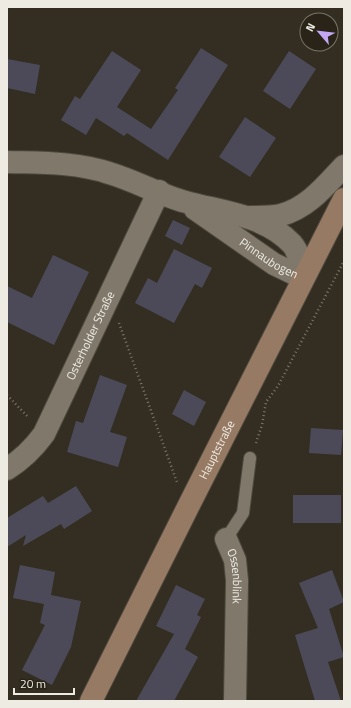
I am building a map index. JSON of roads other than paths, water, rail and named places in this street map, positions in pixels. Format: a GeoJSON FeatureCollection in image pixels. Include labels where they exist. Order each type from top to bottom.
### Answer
{"type":"FeatureCollection","features":[{"type":"Feature","properties":{"kind":"main road","name":"Hauptstraße"},"geometry":{"type":"LineString","coordinates":[[91,701],[344,199]]}},
{"type":"Feature","properties":{"kind":"street","name":"Pinnaubogen"},"geometry":{"type":"LineString","coordinates":[[7,162],[68,164],[108,172],[185,202],[250,218],[280,234],[293,245],[300,260],[303,278]]}},
{"type":"Feature","properties":{"kind":"street","name":"Pinnaubogen"},"geometry":{"type":"LineString","coordinates":[[250,218],[281,215],[301,207],[321,191],[344,166]]}},
{"type":"Feature","properties":{"kind":"street","name":"Osterholder Straße"},"geometry":{"type":"LineString","coordinates":[[7,469],[22,460],[35,447],[44,434],[159,191]]}},
{"type":"Feature","properties":{"kind":"street","name":"Pinnaubogen"},"geometry":{"type":"LineString","coordinates":[[185,202],[274,264],[303,278]]}},
{"type":"Feature","properties":{"kind":"street","name":"Ossenblink"},"geometry":{"type":"LineString","coordinates":[[226,539],[235,560],[238,580],[235,701]]}},
{"type":"Feature","properties":{"kind":"lane","name":"Ossenblink"},"geometry":{"type":"LineString","coordinates":[[226,539],[243,513],[250,458]]}}]}
